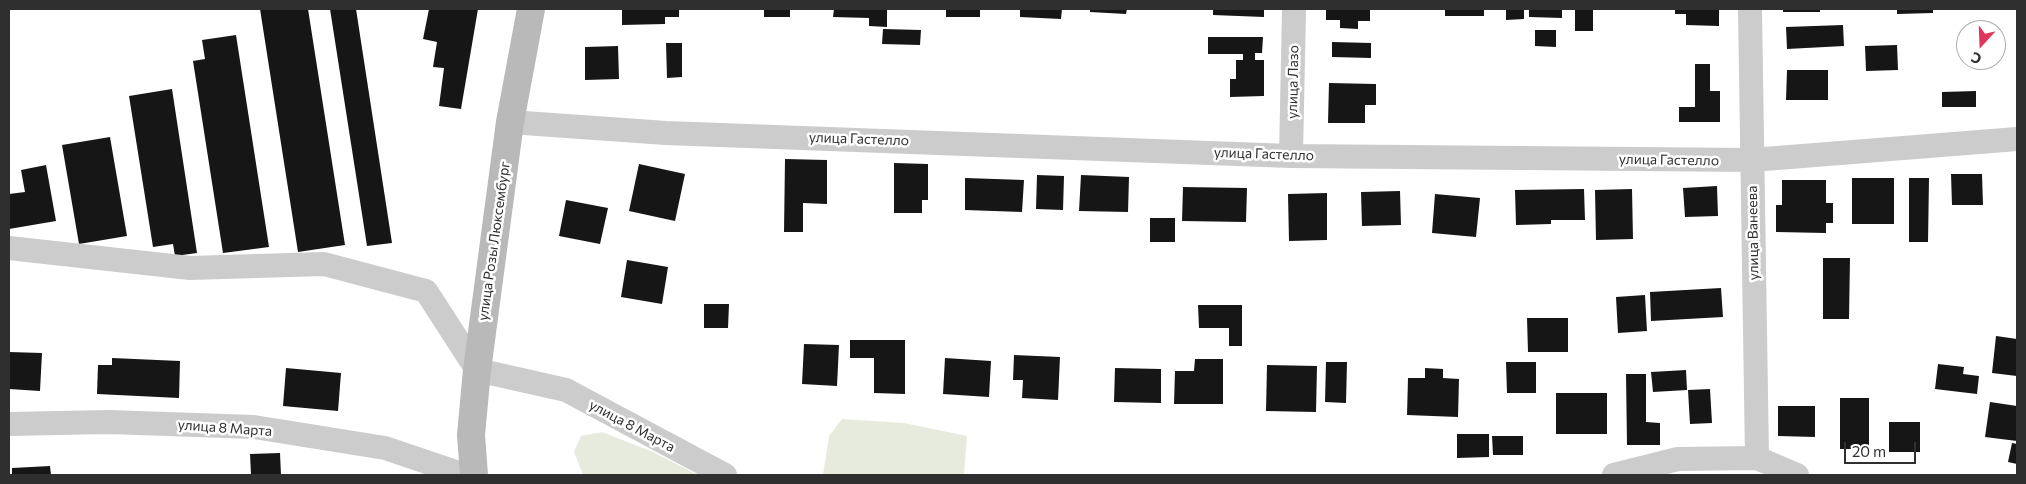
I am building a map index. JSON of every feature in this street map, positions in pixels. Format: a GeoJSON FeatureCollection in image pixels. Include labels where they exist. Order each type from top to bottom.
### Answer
{"type":"FeatureCollection","features":[{"type":"Feature","properties":{"kind":"street","name":"улица Розы Люксембург"},"geometry":{"type":"LineString","coordinates":[[474,475],[471,435],[477,370],[510,122],[531,9]]}},
{"type":"Feature","properties":{"kind":"street","name":"улица Лазо"},"geometry":{"type":"LineString","coordinates":[[1291,156],[1294,9]]}},
{"type":"Feature","properties":{"kind":"street","name":"улица Ванеева"},"geometry":{"type":"LineString","coordinates":[[1750,9],[1757,458]]}},
{"type":"Feature","properties":{"kind":"street","name":"улица Гастелло"},"geometry":{"type":"LineString","coordinates":[[510,122],[666,132],[1291,156],[1752,160],[2017,139]]}},
{"type":"Feature","properties":{"kind":"street"},"geometry":{"type":"LineString","coordinates":[[9,248],[190,268],[324,264],[426,291],[477,370]]}},
{"type":"Feature","properties":{"kind":"street","name":"улица 8 Марта"},"geometry":{"type":"LineString","coordinates":[[477,370],[566,390],[725,475]]}},
{"type":"Feature","properties":{"kind":"street","name":"улица 8 Марта"},"geometry":{"type":"LineString","coordinates":[[9,424],[109,422],[254,427],[385,448],[465,475]]}},
{"type":"Feature","properties":{"kind":"street"},"geometry":{"type":"LineString","coordinates":[[1614,475],[1678,459],[1757,458],[1797,475]]}},
{"type":"Feature","properties":{"kind":"shaded area"},"geometry":{"type":"Polygon","coordinates":[[[842,419],[904,423],[967,436],[964,475],[823,475],[829,436],[842,419]]]}},
{"type":"Feature","properties":{"kind":"shaded area"},"geometry":{"type":"Polygon","coordinates":[[[602,432],[653,452],[698,475],[583,475],[574,452],[581,436],[602,432]]]}},
{"type":"Feature","properties":{"kind":"building"},"geometry":{"type":"Polygon","coordinates":[[[260,9],[308,9],[345,245],[298,252],[260,9]]]}},
{"type":"Feature","properties":{"kind":"building"},"geometry":{"type":"Polygon","coordinates":[[[330,9],[356,9],[392,243],[367,246],[330,9]]]}},
{"type":"Feature","properties":{"kind":"building"},"geometry":{"type":"Polygon","coordinates":[[[429,9],[478,9],[461,109],[439,106],[444,68],[433,67],[437,42],[423,39],[429,9]]]}},
{"type":"Feature","properties":{"kind":"building"},"geometry":{"type":"Polygon","coordinates":[[[622,9],[679,9],[679,17],[665,17],[665,24],[622,25],[622,9]]]}},
{"type":"Feature","properties":{"kind":"building"},"geometry":{"type":"Polygon","coordinates":[[[764,9],[790,9],[790,17],[764,17],[764,9]]]}},
{"type":"Feature","properties":{"kind":"building"},"geometry":{"type":"Polygon","coordinates":[[[834,9],[887,9],[887,27],[869,26],[869,18],[833,17],[834,9]]]}},
{"type":"Feature","properties":{"kind":"building"},"geometry":{"type":"Polygon","coordinates":[[[946,9],[980,9],[980,17],[946,17],[946,9]]]}},
{"type":"Feature","properties":{"kind":"building"},"geometry":{"type":"Polygon","coordinates":[[[1020,9],[1062,9],[1061,19],[1020,17],[1020,9]]]}},
{"type":"Feature","properties":{"kind":"building"},"geometry":{"type":"Polygon","coordinates":[[[1090,9],[1127,9],[1126,14],[1090,12],[1090,9]]]}},
{"type":"Feature","properties":{"kind":"building"},"geometry":{"type":"Polygon","coordinates":[[[1213,9],[1264,9],[1264,17],[1213,15],[1213,9]]]}},
{"type":"Feature","properties":{"kind":"building"},"geometry":{"type":"Polygon","coordinates":[[[1326,9],[1370,9],[1370,21],[1358,21],[1358,29],[1340,28],[1340,20],[1326,20],[1326,9]]]}},
{"type":"Feature","properties":{"kind":"building"},"geometry":{"type":"Polygon","coordinates":[[[1445,9],[1484,9],[1484,16],[1445,16],[1445,9]]]}},
{"type":"Feature","properties":{"kind":"building"},"geometry":{"type":"Polygon","coordinates":[[[1506,9],[1524,9],[1524,19],[1506,20],[1506,9]]]}},
{"type":"Feature","properties":{"kind":"building"},"geometry":{"type":"Polygon","coordinates":[[[1529,9],[1562,9],[1562,18],[1529,17],[1529,9]]]}},
{"type":"Feature","properties":{"kind":"building"},"geometry":{"type":"Polygon","coordinates":[[[1575,9],[1593,9],[1593,31],[1575,31],[1575,9]]]}},
{"type":"Feature","properties":{"kind":"building"},"geometry":{"type":"Polygon","coordinates":[[[1675,9],[1719,9],[1719,26],[1686,25],[1686,14],[1675,14],[1675,9]]]}},
{"type":"Feature","properties":{"kind":"building"},"geometry":{"type":"Polygon","coordinates":[[[1783,9],[1820,9],[1820,12],[1783,12],[1783,9]]]}},
{"type":"Feature","properties":{"kind":"building"},"geometry":{"type":"Polygon","coordinates":[[[1897,9],[1933,9],[1933,13],[1897,14],[1897,9]]]}},
{"type":"Feature","properties":{"kind":"building"},"geometry":{"type":"Polygon","coordinates":[[[1843,25],[1844,46],[1787,49],[1786,27],[1843,25]]]}},
{"type":"Feature","properties":{"kind":"building"},"geometry":{"type":"Polygon","coordinates":[[[883,29],[921,30],[920,45],[882,44],[883,29]]]}},
{"type":"Feature","properties":{"kind":"building"},"geometry":{"type":"Polygon","coordinates":[[[1535,30],[1556,30],[1556,47],[1535,46],[1535,30]]]}},
{"type":"Feature","properties":{"kind":"building"},"geometry":{"type":"Polygon","coordinates":[[[236,35],[269,247],[223,253],[193,61],[205,59],[202,40],[236,35]]]}},
{"type":"Feature","properties":{"kind":"building"},"geometry":{"type":"Polygon","coordinates":[[[1208,37],[1263,37],[1262,53],[1255,53],[1255,60],[1264,60],[1264,96],[1230,97],[1230,79],[1236,79],[1236,60],[1243,60],[1243,54],[1208,54],[1208,37]]]}},
{"type":"Feature","properties":{"kind":"building"},"geometry":{"type":"Polygon","coordinates":[[[1332,42],[1371,43],[1371,58],[1332,57],[1332,42]]]}},
{"type":"Feature","properties":{"kind":"building"},"geometry":{"type":"Polygon","coordinates":[[[666,43],[682,43],[682,77],[667,78],[666,43]]]}},
{"type":"Feature","properties":{"kind":"building"},"geometry":{"type":"Polygon","coordinates":[[[1897,45],[1898,70],[1866,71],[1865,46],[1897,45]]]}},
{"type":"Feature","properties":{"kind":"building"},"geometry":{"type":"Polygon","coordinates":[[[618,46],[619,79],[585,80],[585,47],[618,46]]]}},
{"type":"Feature","properties":{"kind":"building"},"geometry":{"type":"Polygon","coordinates":[[[1695,64],[1710,64],[1710,91],[1720,91],[1720,122],[1679,122],[1679,107],[1695,107],[1695,64]]]}},
{"type":"Feature","properties":{"kind":"building"},"geometry":{"type":"Polygon","coordinates":[[[1787,70],[1828,70],[1828,100],[1786,100],[1787,70]]]}},
{"type":"Feature","properties":{"kind":"building"},"geometry":{"type":"Polygon","coordinates":[[[1329,83],[1376,84],[1376,105],[1365,105],[1365,123],[1328,123],[1329,83]]]}},
{"type":"Feature","properties":{"kind":"building"},"geometry":{"type":"Polygon","coordinates":[[[172,89],[197,253],[175,256],[173,244],[153,247],[129,96],[172,89]]]}},
{"type":"Feature","properties":{"kind":"building"},"geometry":{"type":"Polygon","coordinates":[[[1976,91],[1976,107],[1942,107],[1942,92],[1976,91]]]}},
{"type":"Feature","properties":{"kind":"building"},"geometry":{"type":"Polygon","coordinates":[[[110,137],[127,236],[79,244],[62,145],[110,137]]]}},
{"type":"Feature","properties":{"kind":"building"},"geometry":{"type":"Polygon","coordinates":[[[785,159],[827,160],[827,204],[803,203],[803,232],[784,232],[785,159]]]}},
{"type":"Feature","properties":{"kind":"building"},"geometry":{"type":"Polygon","coordinates":[[[894,163],[928,164],[928,200],[922,200],[922,213],[894,213],[894,163]]]}},
{"type":"Feature","properties":{"kind":"building"},"geometry":{"type":"Polygon","coordinates":[[[639,164],[685,174],[675,221],[629,211],[639,164]]]}},
{"type":"Feature","properties":{"kind":"building"},"geometry":{"type":"Polygon","coordinates":[[[46,165],[56,221],[9,229],[9,194],[25,192],[21,170],[46,165]]]}},
{"type":"Feature","properties":{"kind":"building"},"geometry":{"type":"Polygon","coordinates":[[[1951,174],[1982,174],[1983,205],[1952,205],[1951,174]]]}},
{"type":"Feature","properties":{"kind":"building"},"geometry":{"type":"Polygon","coordinates":[[[1037,175],[1064,176],[1063,210],[1036,209],[1037,175]]]}},
{"type":"Feature","properties":{"kind":"building"},"geometry":{"type":"Polygon","coordinates":[[[1081,175],[1129,177],[1128,212],[1079,211],[1081,175]]]}},
{"type":"Feature","properties":{"kind":"building"},"geometry":{"type":"Polygon","coordinates":[[[965,178],[1024,180],[1022,212],[965,210],[965,178]]]}},
{"type":"Feature","properties":{"kind":"building"},"geometry":{"type":"Polygon","coordinates":[[[1852,178],[1894,178],[1894,224],[1852,224],[1852,178]]]}},
{"type":"Feature","properties":{"kind":"building"},"geometry":{"type":"Polygon","coordinates":[[[1909,178],[1929,178],[1928,242],[1909,242],[1909,178]]]}},
{"type":"Feature","properties":{"kind":"building"},"geometry":{"type":"Polygon","coordinates":[[[1782,180],[1826,180],[1826,203],[1833,203],[1833,223],[1826,223],[1826,233],[1776,232],[1776,205],[1782,205],[1782,180]]]}},
{"type":"Feature","properties":{"kind":"building"},"geometry":{"type":"Polygon","coordinates":[[[1717,186],[1718,216],[1685,217],[1683,188],[1717,186]]]}},
{"type":"Feature","properties":{"kind":"building"},"geometry":{"type":"Polygon","coordinates":[[[1183,187],[1247,188],[1246,222],[1182,221],[1183,187]]]}},
{"type":"Feature","properties":{"kind":"building"},"geometry":{"type":"Polygon","coordinates":[[[1584,189],[1585,220],[1551,220],[1551,224],[1516,225],[1515,190],[1584,189]]]}},
{"type":"Feature","properties":{"kind":"building"},"geometry":{"type":"Polygon","coordinates":[[[1632,189],[1633,239],[1596,240],[1595,190],[1632,189]]]}},
{"type":"Feature","properties":{"kind":"building"},"geometry":{"type":"Polygon","coordinates":[[[1400,191],[1401,225],[1362,226],[1361,192],[1400,191]]]}},
{"type":"Feature","properties":{"kind":"building"},"geometry":{"type":"Polygon","coordinates":[[[1327,193],[1327,240],[1289,241],[1288,194],[1327,193]]]}},
{"type":"Feature","properties":{"kind":"building"},"geometry":{"type":"Polygon","coordinates":[[[1435,194],[1480,198],[1476,237],[1432,233],[1435,194]]]}},
{"type":"Feature","properties":{"kind":"building"},"geometry":{"type":"Polygon","coordinates":[[[566,200],[608,208],[600,244],[559,236],[566,200]]]}},
{"type":"Feature","properties":{"kind":"building"},"geometry":{"type":"Polygon","coordinates":[[[1150,218],[1175,218],[1175,242],[1150,242],[1150,218]]]}},
{"type":"Feature","properties":{"kind":"building"},"geometry":{"type":"Polygon","coordinates":[[[1823,258],[1850,258],[1849,319],[1823,319],[1823,258]]]}},
{"type":"Feature","properties":{"kind":"building"},"geometry":{"type":"Polygon","coordinates":[[[627,260],[668,267],[662,304],[621,297],[627,260]]]}},
{"type":"Feature","properties":{"kind":"building"},"geometry":{"type":"Polygon","coordinates":[[[1721,288],[1723,317],[1651,321],[1650,292],[1721,288]]]}},
{"type":"Feature","properties":{"kind":"building"},"geometry":{"type":"Polygon","coordinates":[[[1645,295],[1647,331],[1618,333],[1616,297],[1645,295]]]}},
{"type":"Feature","properties":{"kind":"building"},"geometry":{"type":"Polygon","coordinates":[[[704,304],[729,304],[728,328],[704,328],[704,304]]]}},
{"type":"Feature","properties":{"kind":"building"},"geometry":{"type":"Polygon","coordinates":[[[1198,305],[1242,305],[1242,346],[1229,346],[1229,328],[1199,328],[1198,305]]]}},
{"type":"Feature","properties":{"kind":"building"},"geometry":{"type":"Polygon","coordinates":[[[1527,318],[1568,318],[1568,352],[1528,352],[1527,318]]]}},
{"type":"Feature","properties":{"kind":"building"},"geometry":{"type":"Polygon","coordinates":[[[1996,336],[2017,339],[2017,376],[1992,373],[1996,336]]]}},
{"type":"Feature","properties":{"kind":"building"},"geometry":{"type":"Polygon","coordinates":[[[850,340],[905,340],[905,394],[874,393],[874,358],[850,358],[850,340]]]}},
{"type":"Feature","properties":{"kind":"building"},"geometry":{"type":"Polygon","coordinates":[[[804,344],[839,345],[837,386],[802,384],[804,344]]]}},
{"type":"Feature","properties":{"kind":"building"},"geometry":{"type":"Polygon","coordinates":[[[9,352],[42,353],[40,391],[9,389],[9,352]]]}},
{"type":"Feature","properties":{"kind":"building"},"geometry":{"type":"Polygon","coordinates":[[[1014,355],[1060,357],[1058,400],[1022,398],[1023,380],[1013,380],[1014,355]]]}},
{"type":"Feature","properties":{"kind":"building"},"geometry":{"type":"Polygon","coordinates":[[[112,358],[180,361],[179,398],[97,394],[98,365],[112,365],[112,358]]]}},
{"type":"Feature","properties":{"kind":"building"},"geometry":{"type":"Polygon","coordinates":[[[945,358],[991,361],[989,397],[943,394],[945,358]]]}},
{"type":"Feature","properties":{"kind":"building"},"geometry":{"type":"Polygon","coordinates":[[[1195,359],[1223,359],[1223,404],[1174,404],[1175,371],[1194,371],[1195,359]]]}},
{"type":"Feature","properties":{"kind":"building"},"geometry":{"type":"Polygon","coordinates":[[[1326,362],[1347,362],[1346,403],[1325,402],[1326,362]]]}},
{"type":"Feature","properties":{"kind":"building"},"geometry":{"type":"Polygon","coordinates":[[[1506,362],[1536,362],[1536,393],[1507,393],[1506,362]]]}},
{"type":"Feature","properties":{"kind":"building"},"geometry":{"type":"Polygon","coordinates":[[[1938,364],[1964,367],[1963,374],[1979,376],[1977,394],[1935,389],[1938,364]]]}},
{"type":"Feature","properties":{"kind":"building"},"geometry":{"type":"Polygon","coordinates":[[[1267,365],[1317,366],[1316,412],[1266,411],[1267,365]]]}},
{"type":"Feature","properties":{"kind":"building"},"geometry":{"type":"Polygon","coordinates":[[[286,368],[341,373],[338,411],[283,406],[286,368]]]}},
{"type":"Feature","properties":{"kind":"building"},"geometry":{"type":"Polygon","coordinates":[[[1115,368],[1161,369],[1161,403],[1114,402],[1115,368]]]}},
{"type":"Feature","properties":{"kind":"building"},"geometry":{"type":"Polygon","coordinates":[[[1425,368],[1443,369],[1443,378],[1459,379],[1458,417],[1407,415],[1408,378],[1425,378],[1425,368]]]}},
{"type":"Feature","properties":{"kind":"building"},"geometry":{"type":"Polygon","coordinates":[[[1686,370],[1687,390],[1653,392],[1651,372],[1686,370]]]}},
{"type":"Feature","properties":{"kind":"building"},"geometry":{"type":"Polygon","coordinates":[[[1626,374],[1646,374],[1646,422],[1660,423],[1660,445],[1627,445],[1626,374]]]}},
{"type":"Feature","properties":{"kind":"building"},"geometry":{"type":"Polygon","coordinates":[[[1710,389],[1712,423],[1690,424],[1688,390],[1710,389]]]}},
{"type":"Feature","properties":{"kind":"building"},"geometry":{"type":"Polygon","coordinates":[[[1556,393],[1607,393],[1607,434],[1556,434],[1556,393]]]}},
{"type":"Feature","properties":{"kind":"building"},"geometry":{"type":"Polygon","coordinates":[[[1840,398],[1869,398],[1869,449],[1840,449],[1840,398]]]}},
{"type":"Feature","properties":{"kind":"building"},"geometry":{"type":"Polygon","coordinates":[[[1990,402],[2017,406],[2017,441],[1985,437],[1990,402]]]}},
{"type":"Feature","properties":{"kind":"building"},"geometry":{"type":"Polygon","coordinates":[[[1778,406],[1815,406],[1815,437],[1778,436],[1778,406]]]}},
{"type":"Feature","properties":{"kind":"building"},"geometry":{"type":"Polygon","coordinates":[[[1889,422],[1920,422],[1920,452],[1889,452],[1889,422]]]}},
{"type":"Feature","properties":{"kind":"building"},"geometry":{"type":"Polygon","coordinates":[[[1457,434],[1489,434],[1489,457],[1457,458],[1457,434]]]}},
{"type":"Feature","properties":{"kind":"building"},"geometry":{"type":"Polygon","coordinates":[[[1492,436],[1523,436],[1523,455],[1493,455],[1492,436]]]}},
{"type":"Feature","properties":{"kind":"building"},"geometry":{"type":"Polygon","coordinates":[[[2012,443],[2017,444],[2017,464],[2008,462],[2012,443]]]}},
{"type":"Feature","properties":{"kind":"building"},"geometry":{"type":"Polygon","coordinates":[[[280,453],[281,475],[251,475],[250,454],[280,453]]]}},
{"type":"Feature","properties":{"kind":"building"},"geometry":{"type":"Polygon","coordinates":[[[50,466],[51,475],[12,475],[12,468],[50,466]]]}}]}
